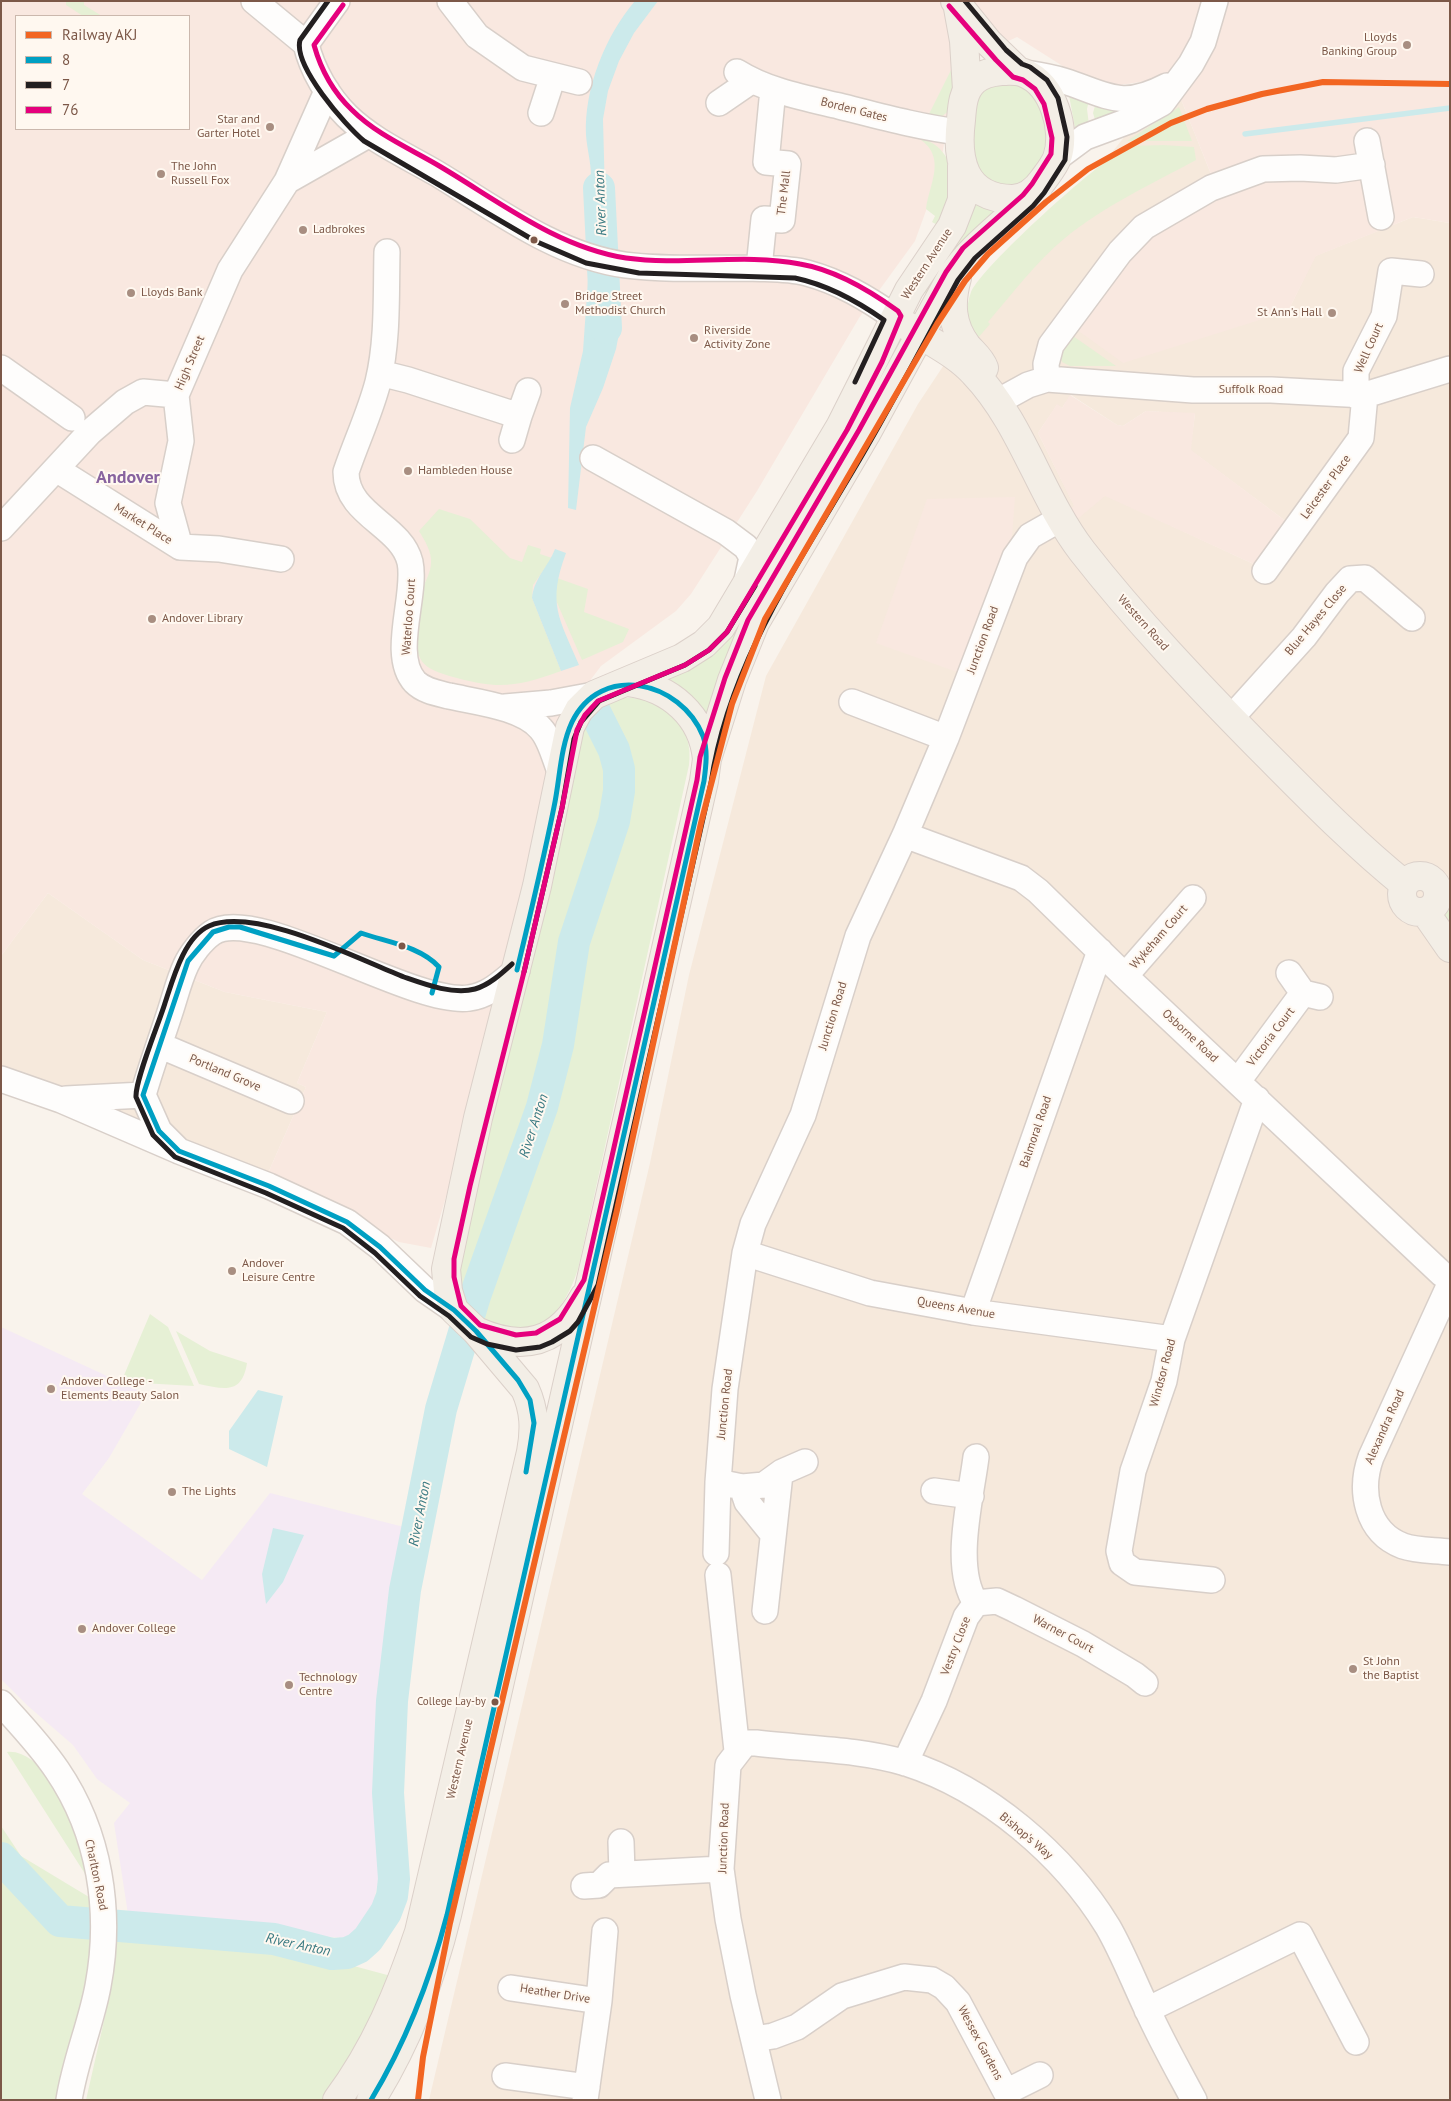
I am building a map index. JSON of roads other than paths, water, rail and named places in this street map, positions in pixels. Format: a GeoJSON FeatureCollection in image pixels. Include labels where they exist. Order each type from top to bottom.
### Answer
{"type":"FeatureCollection","features":[{"type":"Feature","properties":{"kind":"main road"},"geometry":{"type":"LineString","coordinates":[[956,4],[988,42],[1022,72],[1041,84],[1051,101],[1060,137],[1058,157],[1038,188],[1019,198],[1011,199],[991,195],[971,182],[962,166],[959,132],[967,90],[964,41],[956,4]]}},
{"type":"Feature","properties":{"kind":"main road"},"geometry":{"type":"LineString","coordinates":[[967,90],[973,82],[984,74],[1001,71],[1022,72]]}},
{"type":"Feature","properties":{"kind":"main road","name":"Western Avenue"},"geometry":{"type":"LineString","coordinates":[[337,2100],[376,2038],[403,1977],[419,1932],[531,1452],[534,1423],[530,1400],[518,1380],[463,1319],[446,1278],[447,1258],[478,1118],[517,970],[570,727],[579,710],[594,695],[682,658],[704,644],[721,627],[855,399],[894,317],[918,274],[943,240],[956,218],[962,200],[962,166]]}},
{"type":"Feature","properties":{"kind":"main road","name":"Western Avenue"},"geometry":{"type":"LineString","coordinates":[[371,2100],[408,2030],[438,1950],[591,1283],[700,798],[707,759],[732,680],[755,623],[866,434],[961,262],[1038,188]]}},
{"type":"Feature","properties":{"kind":"main road"},"geometry":{"type":"LineString","coordinates":[[961,262],[952,300],[955,324],[961,336],[983,364],[997,402]]}},
{"type":"Feature","properties":{"kind":"main road","name":"Western Road"},"geometry":{"type":"LineString","coordinates":[[894,317],[963,362],[983,383],[997,402],[1060,519],[1081,550],[1121,599],[1231,718],[1353,841],[1404,884],[1402,896],[1407,907],[1418,912],[1437,899]]}},
{"type":"Feature","properties":{"kind":"main road","name":"Western Avenue"},"geometry":{"type":"LineString","coordinates":[[628,682],[641,684],[663,692],[685,708],[703,735],[707,759]]}},
{"type":"Feature","properties":{"kind":"main road"},"geometry":{"type":"LineString","coordinates":[[1437,899],[1450,948]]}},
{"type":"Feature","properties":{"kind":"main road","name":"Western Avenue"},"geometry":{"type":"LineString","coordinates":[[463,1319],[490,1337],[516,1343],[549,1335],[565,1325],[572,1317],[591,1283]]}},
{"type":"Feature","properties":{"kind":"street"},"geometry":{"type":"LineString","coordinates":[[254,1],[306,44],[314,67],[327,90],[345,114],[368,135],[539,235],[598,258],[640,266],[759,268],[796,271],[829,280],[857,292],[894,317]]}},
{"type":"Feature","properties":{"kind":"street"},"geometry":{"type":"LineString","coordinates":[[306,44],[337,1]]}},
{"type":"Feature","properties":{"kind":"street"},"geometry":{"type":"LineString","coordinates":[[450,1],[477,36],[523,68],[579,82]]}},
{"type":"Feature","properties":{"kind":"street"},"geometry":{"type":"LineString","coordinates":[[1058,157],[1085,137],[1131,120],[1154,108],[1168,96],[1191,64],[1202,42],[1214,1]]}},
{"type":"Feature","properties":{"kind":"street"},"geometry":{"type":"LineString","coordinates":[[1022,72],[1064,81],[1094,93],[1120,99],[1150,94],[1178,80]]}},
{"type":"Feature","properties":{"kind":"street"},"geometry":{"type":"LineString","coordinates":[[541,113],[553,76]]}},
{"type":"Feature","properties":{"kind":"street"},"geometry":{"type":"LineString","coordinates":[[719,104],[754,81]]}},
{"type":"Feature","properties":{"kind":"street","name":"Borden Gates"},"geometry":{"type":"LineString","coordinates":[[754,81],[901,122],[959,132]]}},
{"type":"Feature","properties":{"kind":"street","name":"The Mall"},"geometry":{"type":"LineString","coordinates":[[754,81],[766,162],[788,164],[782,220],[764,219],[759,268]]}},
{"type":"Feature","properties":{"kind":"street","name":"High Street"},"geometry":{"type":"LineString","coordinates":[[1,528],[56,469],[82,426],[143,392],[176,395],[230,270],[287,181],[327,90]]}},
{"type":"Feature","properties":{"kind":"street","name":"High Street"},"geometry":{"type":"LineString","coordinates":[[287,181],[368,135]]}},
{"type":"Feature","properties":{"kind":"street"},"geometry":{"type":"LineString","coordinates":[[1047,379],[1046,364],[1051,345],[1136,233],[1211,188],[1264,169],[1336,170],[1370,153],[1381,217]]}},
{"type":"Feature","properties":{"kind":"street","name":"Waterloo Court"},"geometry":{"type":"LineString","coordinates":[[387,252],[386,320],[380,374],[346,472],[346,484],[360,506],[407,552],[412,572],[406,630],[408,670],[415,682],[429,691],[498,707],[525,716],[542,730],[561,774]]}},
{"type":"Feature","properties":{"kind":"street","name":"Well Court"},"geometry":{"type":"LineString","coordinates":[[1361,396],[1356,372],[1384,316],[1391,271],[1421,274]]}},
{"type":"Feature","properties":{"kind":"street"},"geometry":{"type":"LineString","coordinates":[[1,368],[82,426]]}},
{"type":"Feature","properties":{"kind":"street","name":"Suffolk Road"},"geometry":{"type":"LineString","coordinates":[[997,402],[1028,385],[1047,379],[1193,390],[1331,392],[1361,396],[1450,369]]}},
{"type":"Feature","properties":{"kind":"street"},"geometry":{"type":"LineString","coordinates":[[380,374],[408,380],[519,416]]}},
{"type":"Feature","properties":{"kind":"street"},"geometry":{"type":"LineString","coordinates":[[512,440],[528,391]]}},
{"type":"Feature","properties":{"kind":"street"},"geometry":{"type":"LineString","coordinates":[[176,395],[182,441],[168,503],[180,547],[219,549],[281,559]]}},
{"type":"Feature","properties":{"kind":"street","name":"Leicester Place"},"geometry":{"type":"LineString","coordinates":[[1265,571],[1361,438],[1361,396]]}},
{"type":"Feature","properties":{"kind":"street"},"geometry":{"type":"LineString","coordinates":[[593,458],[735,538],[746,547],[752,556],[745,589]]}},
{"type":"Feature","properties":{"kind":"street","name":"Market Place"},"geometry":{"type":"LineString","coordinates":[[56,469],[180,547]]}},
{"type":"Feature","properties":{"kind":"street","name":"Junction Road"},"geometry":{"type":"LineString","coordinates":[[768,2100],[728,1919],[721,1869],[728,1764],[736,1751],[717,1564],[718,1482],[725,1389],[745,1253],[753,1224],[803,1115],[858,936],[905,835],[946,738],[1015,557],[1030,536],[1060,519]]}},
{"type":"Feature","properties":{"kind":"street"},"geometry":{"type":"LineString","coordinates":[[735,538],[760,543],[782,524]]}},
{"type":"Feature","properties":{"kind":"street","name":"Blue Hayes Close"},"geometry":{"type":"LineString","coordinates":[[1231,718],[1304,637],[1350,579],[1365,578],[1412,618]]}},
{"type":"Feature","properties":{"kind":"street","name":"Waterloo Court"},"geometry":{"type":"LineString","coordinates":[[498,707],[552,703],[594,695]]}},
{"type":"Feature","properties":{"kind":"street"},"geometry":{"type":"LineString","coordinates":[[852,702],[946,738]]}},
{"type":"Feature","properties":{"kind":"street","name":"Osborne Road"},"geometry":{"type":"LineString","coordinates":[[905,835],[1021,878],[1038,891],[1125,976],[1258,1099],[1330,1171],[1442,1274],[1450,1278]]}},
{"type":"Feature","properties":{"kind":"street","name":"Wykeham Court"},"geometry":{"type":"LineString","coordinates":[[1125,976],[1193,898]]}},
{"type":"Feature","properties":{"kind":"street"},"geometry":{"type":"LineString","coordinates":[[179,1151],[159,1131],[143,1095],[188,961],[213,932],[229,927],[250,929],[322,952],[414,988],[450,998],[461,999],[482,995],[517,970]]}},
{"type":"Feature","properties":{"kind":"street","name":"Balmoral Road"},"geometry":{"type":"LineString","coordinates":[[973,1312],[1100,952]]}},
{"type":"Feature","properties":{"kind":"street","name":"Victoria Court"},"geometry":{"type":"LineString","coordinates":[[1238,1081],[1312,995],[1289,973]]}},
{"type":"Feature","properties":{"kind":"street","name":"Portland Grove"},"geometry":{"type":"LineString","coordinates":[[159,1046],[291,1102]]}},
{"type":"Feature","properties":{"kind":"street"},"geometry":{"type":"LineString","coordinates":[[1,1079],[61,1100],[179,1151],[268,1186],[347,1222],[380,1247],[425,1290],[463,1319]]}},
{"type":"Feature","properties":{"kind":"street"},"geometry":{"type":"LineString","coordinates":[[61,1100],[143,1095]]}},
{"type":"Feature","properties":{"kind":"street","name":"Windsor Road"},"geometry":{"type":"LineString","coordinates":[[1212,1580],[1135,1572],[1128,1568],[1120,1558],[1123,1519],[1133,1471],[1164,1381],[1172,1340],[1258,1099]]}},
{"type":"Feature","properties":{"kind":"street","name":"Queens Avenue"},"geometry":{"type":"LineString","coordinates":[[745,1253],[870,1293],[973,1312],[1172,1340]]}},
{"type":"Feature","properties":{"kind":"street","name":"Alexandra Road"},"geometry":{"type":"LineString","coordinates":[[1450,1284],[1371,1457],[1364,1487],[1375,1524],[1389,1540],[1404,1547],[1450,1552]]}},
{"type":"Feature","properties":{"kind":"street","name":"Vestry Close"},"geometry":{"type":"LineString","coordinates":[[905,1763],[934,1701],[966,1617],[976,1603],[967,1587],[965,1542],[976,1457]]}},
{"type":"Feature","properties":{"kind":"street"},"geometry":{"type":"LineString","coordinates":[[718,1482],[742,1487],[764,1485],[780,1474],[805,1462]]}},
{"type":"Feature","properties":{"kind":"street"},"geometry":{"type":"LineString","coordinates":[[764,1611],[780,1474]]}},
{"type":"Feature","properties":{"kind":"street"},"geometry":{"type":"LineString","coordinates":[[742,1487],[747,1502],[772,1533]]}},
{"type":"Feature","properties":{"kind":"street"},"geometry":{"type":"LineString","coordinates":[[934,1490],[971,1496]]}},
{"type":"Feature","properties":{"kind":"street","name":"Warner Court"},"geometry":{"type":"LineString","coordinates":[[976,1603],[997,1601],[1014,1609],[1083,1644],[1145,1683]]}},
{"type":"Feature","properties":{"kind":"street","name":"Charlton Road"},"geometry":{"type":"LineString","coordinates":[[1,1703],[47,1756],[77,1807],[94,1852],[105,1915],[105,1939],[98,1988],[69,2100]]}},
{"type":"Feature","properties":{"kind":"street","name":"Bishop's Way"},"geometry":{"type":"LineString","coordinates":[[736,1751],[745,1744],[756,1742],[869,1755],[905,1763],[938,1775],[979,1798],[1022,1830],[1061,1866],[1108,1928],[1147,2010],[1194,2100]]}},
{"type":"Feature","properties":{"kind":"street"},"geometry":{"type":"LineString","coordinates":[[621,1842],[622,1873]]}},
{"type":"Feature","properties":{"kind":"street"},"geometry":{"type":"LineString","coordinates":[[584,1886],[599,1885],[608,1874],[721,1869]]}},
{"type":"Feature","properties":{"kind":"street","name":"Heather Drive"},"geometry":{"type":"LineString","coordinates":[[505,2076],[586,2093],[599,2001],[605,1931]]}},
{"type":"Feature","properties":{"kind":"street"},"geometry":{"type":"LineString","coordinates":[[1147,2010],[1300,1935],[1356,2042]]}},
{"type":"Feature","properties":{"kind":"street","name":"Wessex Gardens"},"geometry":{"type":"LineString","coordinates":[[754,2039],[773,2036],[797,2027],[842,1996],[904,1977],[932,1980],[944,1987],[958,2002],[1003,2096],[1040,2075]]}},
{"type":"Feature","properties":{"kind":"street","name":"Heather Drive"},"geometry":{"type":"LineString","coordinates":[[510,1988],[599,2001]]}},
{"type":"Feature","properties":{"kind":"water"},"geometry":{"type":"Polygon","coordinates":[[[635,1],[658,1],[634,33],[619,61],[608,91],[603,119],[606,233],[588,230],[591,183],[586,117],[598,64],[614,30],[635,1]]]}},
{"type":"Feature","properties":{"kind":"water"},"geometry":{"type":"Polygon","coordinates":[[[588,280],[606,286],[621,323],[616,349],[603,388],[586,427],[576,510],[568,508],[570,408],[583,351],[588,280]]]}},
{"type":"Feature","properties":{"kind":"water"},"geometry":{"type":"Polygon","coordinates":[[[555,549],[566,553],[560,571],[556,598],[561,622],[579,665],[561,671],[532,598],[535,584],[555,549]]]}},
{"type":"Feature","properties":{"kind":"water"},"geometry":{"type":"Polygon","coordinates":[[[258,1390],[283,1396],[267,1467],[229,1449],[229,1431],[258,1390]]]}},
{"type":"Feature","properties":{"kind":"water"},"geometry":{"type":"Polygon","coordinates":[[[273,1528],[304,1535],[283,1582],[266,1604],[262,1574],[273,1528]]]}},
{"type":"Feature","properties":{"kind":"waterway"},"geometry":{"type":"LineString","coordinates":[[1245,134],[1450,108]]}},
{"type":"Feature","properties":{"kind":"waterway","name":"River Anton"},"geometry":{"type":"LineString","coordinates":[[599,188],[606,328]]}},
{"type":"Feature","properties":{"kind":"waterway","name":"River Anton"},"geometry":{"type":"LineString","coordinates":[[1,1858],[60,1921],[274,1939],[332,1954],[347,1953],[358,1948],[368,1939],[386,1912],[392,1896],[394,1879],[388,1793],[392,1701],[405,1590],[441,1409],[475,1296],[542,1107],[558,1045],[574,942],[614,821],[619,791],[619,769],[614,750],[595,712]]}},
{"type":"Feature","properties":{"kind":"rail line","name":"AKJ"},"geometry":{"type":"LineString","coordinates":[[418,2100],[423,2057],[450,1923],[617,1210],[701,823],[732,704],[765,619],[937,324],[965,281],[988,254],[1046,202],[1088,169],[1171,123],[1207,109],[1262,94],[1323,82],[1450,84]]}},
{"type":"Feature","properties":{"kind":"place","name":"Lloyds Banking Group"},"geometry":{"type":"Point","coordinates":[1407,45]}},
{"type":"Feature","properties":{"kind":"place","name":"Star and Garter Hotel"},"geometry":{"type":"Point","coordinates":[270,127]}},
{"type":"Feature","properties":{"kind":"place","name":"The John Russell Fox"},"geometry":{"type":"Point","coordinates":[161,174]}},
{"type":"Feature","properties":{"kind":"place","name":"Ladbrokes"},"geometry":{"type":"Point","coordinates":[303,230]}},
{"type":"Feature","properties":{"kind":"place","name":"Lloyds Bank"},"geometry":{"type":"Point","coordinates":[131,293]}},
{"type":"Feature","properties":{"kind":"place","name":"Bridge Street Methodist Church"},"geometry":{"type":"Point","coordinates":[565,304]}},
{"type":"Feature","properties":{"kind":"place","name":"St Ann's Hall"},"geometry":{"type":"Point","coordinates":[1332,313]}},
{"type":"Feature","properties":{"kind":"place","name":"Riverside Activity Zone"},"geometry":{"type":"Point","coordinates":[694,338]}},
{"type":"Feature","properties":{"kind":"place","name":"Hambleden House"},"geometry":{"type":"Point","coordinates":[408,471]}},
{"type":"Feature","properties":{"kind":"place","name":"Andover Library"},"geometry":{"type":"Point","coordinates":[152,619]}},
{"type":"Feature","properties":{"kind":"place","name":"Andover Leisure Centre"},"geometry":{"type":"Point","coordinates":[232,1271]}},
{"type":"Feature","properties":{"kind":"place","name":"Andover College - Elements Beauty Salon"},"geometry":{"type":"Point","coordinates":[51,1389]}},
{"type":"Feature","properties":{"kind":"place","name":"The Lights"},"geometry":{"type":"Point","coordinates":[172,1492]}},
{"type":"Feature","properties":{"kind":"place","name":"Andover College"},"geometry":{"type":"Point","coordinates":[82,1629]}},
{"type":"Feature","properties":{"kind":"place","name":"St John the Baptist"},"geometry":{"type":"Point","coordinates":[1353,1669]}},
{"type":"Feature","properties":{"kind":"place","name":"Technology Centre"},"geometry":{"type":"Point","coordinates":[289,1685]}},
{"type":"Feature","properties":{"kind":"place","name":"College Lay-by"},"geometry":{"type":"Point","coordinates":[495,1702]}},
{"type":"Feature","properties":{"kind":"district","name":"Andover"},"geometry":{"type":"Point","coordinates":[128,478]}}]}
